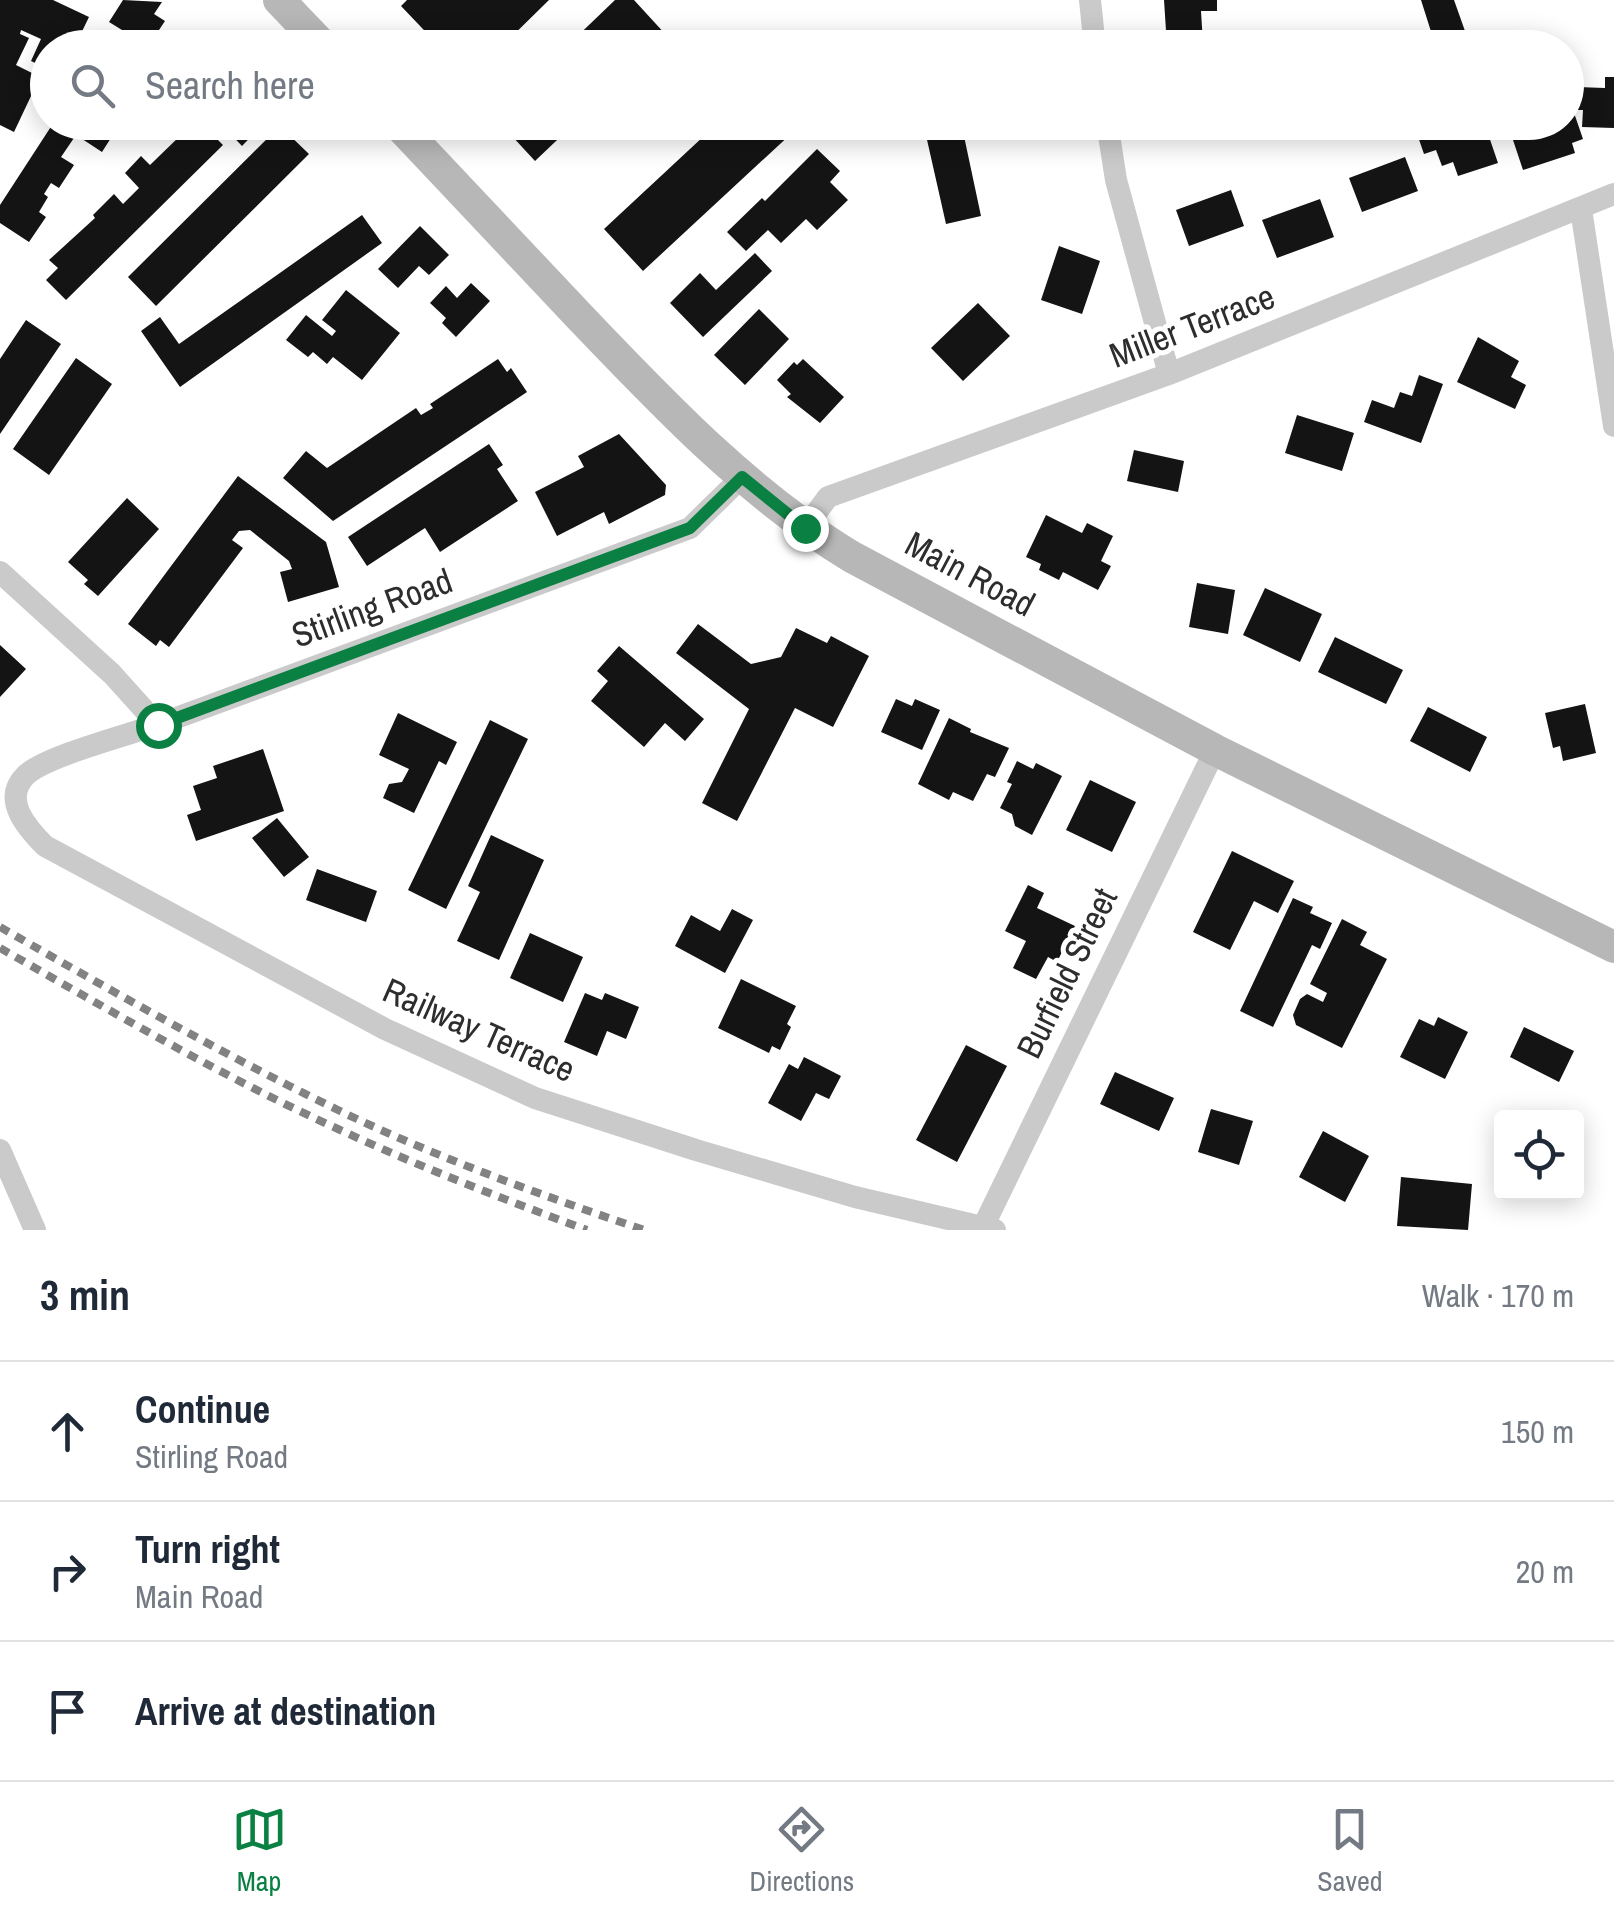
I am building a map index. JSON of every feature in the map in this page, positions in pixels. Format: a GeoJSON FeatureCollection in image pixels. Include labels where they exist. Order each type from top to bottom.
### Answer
{"type":"FeatureCollection","features":[{"type":"Feature","properties":{"kind":"main road"},"geometry":{"type":"LineString","coordinates":[[280,0],[308,30]]}},
{"type":"Feature","properties":{"kind":"main road","name":"Main Road"},"geometry":{"type":"LineString","coordinates":[[413,140],[630,369],[742,477],[805,528],[852,557],[1215,750],[1614,946]]}},
{"type":"Feature","properties":{"kind":"street"},"geometry":{"type":"LineString","coordinates":[[1090,0],[1093,30]]}},
{"type":"Feature","properties":{"kind":"street"},"geometry":{"type":"LineString","coordinates":[[1109,140],[1116,180],[1169,374]]}},
{"type":"Feature","properties":{"kind":"street","name":"Miller Terrace"},"geometry":{"type":"LineString","coordinates":[[805,528],[828,498],[1169,374],[1614,194]]}},
{"type":"Feature","properties":{"kind":"street"},"geometry":{"type":"LineString","coordinates":[[1580,209],[1614,426]]}},
{"type":"Feature","properties":{"kind":"street","name":"Stirling Road"},"geometry":{"type":"LineString","coordinates":[[9,789],[45,763],[690,528],[742,477]]}},
{"type":"Feature","properties":{"kind":"street"},"geometry":{"type":"LineString","coordinates":[[0,572],[112,674],[158,725]]}},
{"type":"Feature","properties":{"kind":"street","name":"Burfield Street"},"geometry":{"type":"LineString","coordinates":[[989,1229],[1215,750]]}},
{"type":"Feature","properties":{"kind":"street","name":"Railway Terrace"},"geometry":{"type":"LineString","coordinates":[[9,789],[22,823],[45,846],[240,954],[447,1059],[535,1098],[696,1150],[855,1197],[989,1229]]}},
{"type":"Feature","properties":{"kind":"street"},"geometry":{"type":"LineString","coordinates":[[0,1150],[36,1230]]}},
{"type":"Feature","properties":{"kind":"building"},"geometry":{"type":"Polygon","coordinates":[[[0,0],[53,0],[89,17],[83,30],[30,30],[30,34],[21,30],[20,34],[29,38],[16,65],[30,72],[30,98],[14,132],[0,125],[0,0]]]}},
{"type":"Feature","properties":{"kind":"building"},"geometry":{"type":"Polygon","coordinates":[[[123,0],[162,2],[154,14],[165,21],[159,30],[122,30],[109,22],[123,0]]]}},
{"type":"Feature","properties":{"kind":"building"},"geometry":{"type":"Polygon","coordinates":[[[407,0],[549,0],[518,30],[424,30],[401,6],[407,0]]]}},
{"type":"Feature","properties":{"kind":"building"},"geometry":{"type":"Polygon","coordinates":[[[615,0],[634,0],[662,30],[584,30],[615,0]]]}},
{"type":"Feature","properties":{"kind":"building"},"geometry":{"type":"Polygon","coordinates":[[[1164,0],[1217,0],[1217,11],[1201,11],[1202,30],[1166,30],[1164,0]]]}},
{"type":"Feature","properties":{"kind":"building"},"geometry":{"type":"Polygon","coordinates":[[[1421,0],[1454,0],[1465,30],[1431,30],[1421,0]]]}},
{"type":"Feature","properties":{"kind":"building"},"geometry":{"type":"Polygon","coordinates":[[[1605,77],[1614,77],[1614,128],[1584,127],[1584,87],[1605,88],[1605,77]]]}},
{"type":"Feature","properties":{"kind":"building"},"geometry":{"type":"Polygon","coordinates":[[[42,140],[73,140],[61,157],[74,165],[59,188],[51,183],[44,194],[48,197],[39,212],[46,217],[29,242],[0,223],[0,205],[42,140]]]}},
{"type":"Feature","properties":{"kind":"building"},"geometry":{"type":"Polygon","coordinates":[[[84,140],[110,140],[102,152],[84,140]]]}},
{"type":"Feature","properties":{"kind":"building"},"geometry":{"type":"Polygon","coordinates":[[[176,140],[218,140],[223,145],[66,300],[46,280],[58,268],[49,260],[95,218],[93,215],[114,194],[123,204],[139,188],[125,173],[141,156],[150,165],[176,140]]]}},
{"type":"Feature","properties":{"kind":"building"},"geometry":{"type":"Polygon","coordinates":[[[266,140],[294,140],[309,154],[156,306],[128,277],[266,140]]]}},
{"type":"Feature","properties":{"kind":"building"},"geometry":{"type":"Polygon","coordinates":[[[516,140],[557,140],[535,161],[516,140]]]}},
{"type":"Feature","properties":{"kind":"building"},"geometry":{"type":"Polygon","coordinates":[[[700,140],[784,140],[643,271],[604,229],[700,140]]]}},
{"type":"Feature","properties":{"kind":"building"},"geometry":{"type":"Polygon","coordinates":[[[927,140],[965,140],[981,216],[946,224],[927,140]]]}},
{"type":"Feature","properties":{"kind":"building"},"geometry":{"type":"Polygon","coordinates":[[[1419,140],[1490,140],[1498,163],[1458,176],[1453,162],[1442,166],[1436,150],[1424,154],[1419,140]]]}},
{"type":"Feature","properties":{"kind":"building"},"geometry":{"type":"Polygon","coordinates":[[[1513,140],[1580,140],[1572,143],[1575,153],[1523,170],[1513,140]]]}},
{"type":"Feature","properties":{"kind":"building"},"geometry":{"type":"Polygon","coordinates":[[[817,149],[840,171],[830,182],[848,200],[817,230],[806,219],[781,243],[768,230],[746,251],[727,232],[817,149]]]}},
{"type":"Feature","properties":{"kind":"building"},"geometry":{"type":"Polygon","coordinates":[[[1405,157],[1418,191],[1362,212],[1349,178],[1405,157]]]}},
{"type":"Feature","properties":{"kind":"building"},"geometry":{"type":"Polygon","coordinates":[[[1231,190],[1244,226],[1189,246],[1176,210],[1231,190]]]}},
{"type":"Feature","properties":{"kind":"building"},"geometry":{"type":"Polygon","coordinates":[[[1320,199],[1334,237],[1277,258],[1262,220],[1320,199]]]}},
{"type":"Feature","properties":{"kind":"building"},"geometry":{"type":"Polygon","coordinates":[[[362,215],[382,243],[180,387],[141,331],[160,317],[179,344],[362,215]]]}},
{"type":"Feature","properties":{"kind":"building"},"geometry":{"type":"Polygon","coordinates":[[[420,226],[449,255],[429,275],[419,266],[398,288],[378,269],[420,226]]]}},
{"type":"Feature","properties":{"kind":"building"},"geometry":{"type":"Polygon","coordinates":[[[1059,246],[1100,261],[1082,314],[1041,300],[1059,246]]]}},
{"type":"Feature","properties":{"kind":"building"},"geometry":{"type":"Polygon","coordinates":[[[755,253],[772,271],[703,337],[670,303],[700,273],[716,290],[755,253]]]}},
{"type":"Feature","properties":{"kind":"building"},"geometry":{"type":"Polygon","coordinates":[[[471,283],[490,301],[456,337],[442,323],[446,318],[430,303],[446,286],[457,298],[471,283]]]}},
{"type":"Feature","properties":{"kind":"building"},"geometry":{"type":"Polygon","coordinates":[[[346,290],[400,333],[362,380],[333,357],[327,364],[313,352],[308,357],[286,340],[306,315],[332,336],[336,331],[322,320],[346,290]]]}},
{"type":"Feature","properties":{"kind":"building"},"geometry":{"type":"Polygon","coordinates":[[[978,303],[1010,336],[963,381],[931,348],[978,303]]]}},
{"type":"Feature","properties":{"kind":"building"},"geometry":{"type":"Polygon","coordinates":[[[759,309],[789,339],[745,385],[714,355],[759,309]]]}},
{"type":"Feature","properties":{"kind":"building"},"geometry":{"type":"Polygon","coordinates":[[[26,320],[61,344],[0,434],[0,359],[26,320]]]}},
{"type":"Feature","properties":{"kind":"building"},"geometry":{"type":"Polygon","coordinates":[[[1478,337],[1519,361],[1511,377],[1526,385],[1515,409],[1457,382],[1478,337]]]}},
{"type":"Feature","properties":{"kind":"building"},"geometry":{"type":"Polygon","coordinates":[[[76,358],[112,384],[49,475],[13,449],[76,358]]]}},
{"type":"Feature","properties":{"kind":"building"},"geometry":{"type":"Polygon","coordinates":[[[498,359],[507,372],[511,368],[527,392],[333,521],[283,478],[306,451],[327,468],[416,408],[421,415],[433,408],[430,404],[498,359]]]}},
{"type":"Feature","properties":{"kind":"building"},"geometry":{"type":"Polygon","coordinates":[[[803,359],[844,397],[820,423],[787,397],[791,394],[777,380],[794,362],[797,365],[803,359]]]}},
{"type":"Feature","properties":{"kind":"building"},"geometry":{"type":"Polygon","coordinates":[[[1419,375],[1443,384],[1421,443],[1364,422],[1372,400],[1394,408],[1400,392],[1412,396],[1419,375]]]}},
{"type":"Feature","properties":{"kind":"building"},"geometry":{"type":"Polygon","coordinates":[[[1297,415],[1354,433],[1342,471],[1285,453],[1297,415]]]}},
{"type":"Feature","properties":{"kind":"building"},"geometry":{"type":"Polygon","coordinates":[[[619,434],[666,485],[665,495],[609,524],[604,512],[557,536],[535,492],[584,467],[578,456],[619,434]]]}},
{"type":"Feature","properties":{"kind":"building"},"geometry":{"type":"Polygon","coordinates":[[[489,444],[503,465],[497,469],[518,501],[440,552],[425,528],[367,566],[348,537],[489,444]]]}},
{"type":"Feature","properties":{"kind":"building"},"geometry":{"type":"Polygon","coordinates":[[[1134,450],[1184,461],[1178,492],[1127,481],[1134,450]]]}},
{"type":"Feature","properties":{"kind":"building"},"geometry":{"type":"Polygon","coordinates":[[[238,476],[326,542],[339,587],[288,602],[280,572],[292,569],[289,561],[250,530],[239,531],[232,540],[243,548],[169,647],[160,640],[156,646],[128,624],[238,476]]]}},
{"type":"Feature","properties":{"kind":"building"},"geometry":{"type":"Polygon","coordinates":[[[127,498],[159,529],[98,596],[84,584],[88,580],[68,562],[127,498]]]}},
{"type":"Feature","properties":{"kind":"building"},"geometry":{"type":"Polygon","coordinates":[[[1046,515],[1082,533],[1087,523],[1113,536],[1101,561],[1111,566],[1098,590],[1063,572],[1059,580],[1039,570],[1041,564],[1026,557],[1046,515]]]}},
{"type":"Feature","properties":{"kind":"building"},"geometry":{"type":"Polygon","coordinates":[[[1197,583],[1235,590],[1228,634],[1189,627],[1197,583]]]}},
{"type":"Feature","properties":{"kind":"building"},"geometry":{"type":"Polygon","coordinates":[[[1265,588],[1322,614],[1300,662],[1243,635],[1265,588]]]}},
{"type":"Feature","properties":{"kind":"building"},"geometry":{"type":"Polygon","coordinates":[[[698,624],[751,664],[781,657],[796,628],[827,643],[831,636],[869,656],[833,727],[795,708],[737,821],[702,803],[749,709],[676,653],[698,624]]]}},
{"type":"Feature","properties":{"kind":"building"},"geometry":{"type":"Polygon","coordinates":[[[1335,637],[1403,670],[1386,704],[1318,672],[1335,637]]]}},
{"type":"Feature","properties":{"kind":"building"},"geometry":{"type":"Polygon","coordinates":[[[0,645],[26,669],[0,697],[0,645]]]}},
{"type":"Feature","properties":{"kind":"building"},"geometry":{"type":"Polygon","coordinates":[[[619,646],[704,719],[685,741],[665,723],[644,747],[591,701],[608,681],[597,671],[619,646]]]}},
{"type":"Feature","properties":{"kind":"building"},"geometry":{"type":"Polygon","coordinates":[[[896,699],[912,706],[915,699],[940,710],[922,750],[881,732],[896,699]]]}},
{"type":"Feature","properties":{"kind":"building"},"geometry":{"type":"Polygon","coordinates":[[[1585,704],[1596,753],[1563,761],[1560,746],[1553,748],[1545,713],[1585,704]]]}},
{"type":"Feature","properties":{"kind":"building"},"geometry":{"type":"Polygon","coordinates":[[[1428,707],[1487,737],[1470,772],[1410,741],[1428,707]]]}},
{"type":"Feature","properties":{"kind":"building"},"geometry":{"type":"Polygon","coordinates":[[[398,713],[457,742],[446,765],[439,761],[414,813],[383,798],[389,784],[402,782],[409,769],[379,755],[398,713]]]}},
{"type":"Feature","properties":{"kind":"building"},"geometry":{"type":"Polygon","coordinates":[[[949,718],[971,729],[970,732],[1009,748],[995,777],[987,774],[973,801],[953,792],[949,800],[918,784],[949,718]]]}},
{"type":"Feature","properties":{"kind":"building"},"geometry":{"type":"Polygon","coordinates":[[[490,720],[528,739],[446,909],[408,890],[490,720]]]}},
{"type":"Feature","properties":{"kind":"building"},"geometry":{"type":"Polygon","coordinates":[[[263,749],[284,811],[196,841],[187,815],[201,810],[193,786],[217,778],[213,766],[263,749]]]}},
{"type":"Feature","properties":{"kind":"building"},"geometry":{"type":"Polygon","coordinates":[[[1017,761],[1033,769],[1036,763],[1062,776],[1032,835],[1015,826],[1012,814],[1000,808],[1012,784],[1007,782],[1017,761]]]}},
{"type":"Feature","properties":{"kind":"building"},"geometry":{"type":"Polygon","coordinates":[[[1090,780],[1136,802],[1112,852],[1066,830],[1090,780]]]}},
{"type":"Feature","properties":{"kind":"building"},"geometry":{"type":"Polygon","coordinates":[[[277,818],[309,857],[284,877],[252,838],[277,818]]]}},
{"type":"Feature","properties":{"kind":"building"},"geometry":{"type":"Polygon","coordinates":[[[491,835],[544,860],[499,960],[457,941],[480,892],[468,886],[491,835]]]}},
{"type":"Feature","properties":{"kind":"building"},"geometry":{"type":"Polygon","coordinates":[[[1232,851],[1294,881],[1278,913],[1254,901],[1230,950],[1193,932],[1232,851]]]}},
{"type":"Feature","properties":{"kind":"building"},"geometry":{"type":"Polygon","coordinates":[[[317,869],[377,891],[366,922],[306,900],[317,869]]]}},
{"type":"Feature","properties":{"kind":"building"},"geometry":{"type":"Polygon","coordinates":[[[1028,885],[1044,893],[1037,908],[1075,926],[1057,962],[1048,957],[1036,979],[1013,968],[1026,941],[1005,931],[1028,885]]]}},
{"type":"Feature","properties":{"kind":"building"},"geometry":{"type":"Polygon","coordinates":[[[1293,898],[1313,907],[1310,913],[1332,923],[1320,949],[1312,945],[1273,1027],[1240,1011],[1293,898]]]}},
{"type":"Feature","properties":{"kind":"building"},"geometry":{"type":"Polygon","coordinates":[[[732,909],[753,920],[725,973],[675,946],[691,915],[720,931],[732,909]]]}},
{"type":"Feature","properties":{"kind":"building"},"geometry":{"type":"Polygon","coordinates":[[[1342,919],[1367,932],[1360,945],[1387,959],[1342,1048],[1296,1025],[1293,1015],[1300,999],[1307,994],[1323,1002],[1327,993],[1310,984],[1342,919]]]}},
{"type":"Feature","properties":{"kind":"building"},"geometry":{"type":"Polygon","coordinates":[[[530,933],[583,957],[563,1002],[510,978],[530,933]]]}},
{"type":"Feature","properties":{"kind":"building"},"geometry":{"type":"Polygon","coordinates":[[[741,979],[796,1006],[780,1050],[772,1046],[769,1053],[718,1028],[741,979]]]}},
{"type":"Feature","properties":{"kind":"building"},"geometry":{"type":"Polygon","coordinates":[[[585,993],[602,1000],[605,993],[639,1007],[626,1039],[607,1031],[597,1056],[564,1042],[585,993]]]}},
{"type":"Feature","properties":{"kind":"building"},"geometry":{"type":"Polygon","coordinates":[[[1438,1017],[1468,1032],[1445,1079],[1400,1057],[1419,1019],[1434,1026],[1438,1017]]]}},
{"type":"Feature","properties":{"kind":"building"},"geometry":{"type":"Polygon","coordinates":[[[1524,1027],[1574,1051],[1559,1082],[1510,1057],[1524,1027]]]}},
{"type":"Feature","properties":{"kind":"building"},"geometry":{"type":"Polygon","coordinates":[[[966,1045],[1007,1066],[957,1162],[916,1140],[966,1045]]]}},
{"type":"Feature","properties":{"kind":"building"},"geometry":{"type":"Polygon","coordinates":[[[804,1057],[841,1076],[829,1099],[816,1093],[801,1121],[768,1103],[789,1064],[798,1069],[804,1057]]]}},
{"type":"Feature","properties":{"kind":"building"},"geometry":{"type":"Polygon","coordinates":[[[1115,1072],[1174,1098],[1159,1131],[1100,1104],[1115,1072]]]}},
{"type":"Feature","properties":{"kind":"building"},"geometry":{"type":"Polygon","coordinates":[[[1211,1109],[1253,1121],[1239,1165],[1198,1152],[1211,1109]]]}},
{"type":"Feature","properties":{"kind":"building"},"geometry":{"type":"Polygon","coordinates":[[[1323,1131],[1369,1156],[1345,1202],[1299,1177],[1323,1131]]]}},
{"type":"Feature","properties":{"kind":"building"},"geometry":{"type":"Polygon","coordinates":[[[1401,1177],[1472,1184],[1468,1230],[1397,1226],[1401,1177]]]}},
{"type":"Feature","properties":{"kind":"railway"},"geometry":{"type":"LineString","coordinates":[[0,927],[126,999],[340,1111],[490,1175],[644,1230]]}},
{"type":"Feature","properties":{"kind":"railway"},"geometry":{"type":"LineString","coordinates":[[0,948],[294,1109],[431,1169],[587,1230]]}},
{"type":"Feature","properties":{"kind":"route"},"geometry":{"type":"LineString","coordinates":[[158,725],[690,528],[742,477],[805,528]]}}]}
